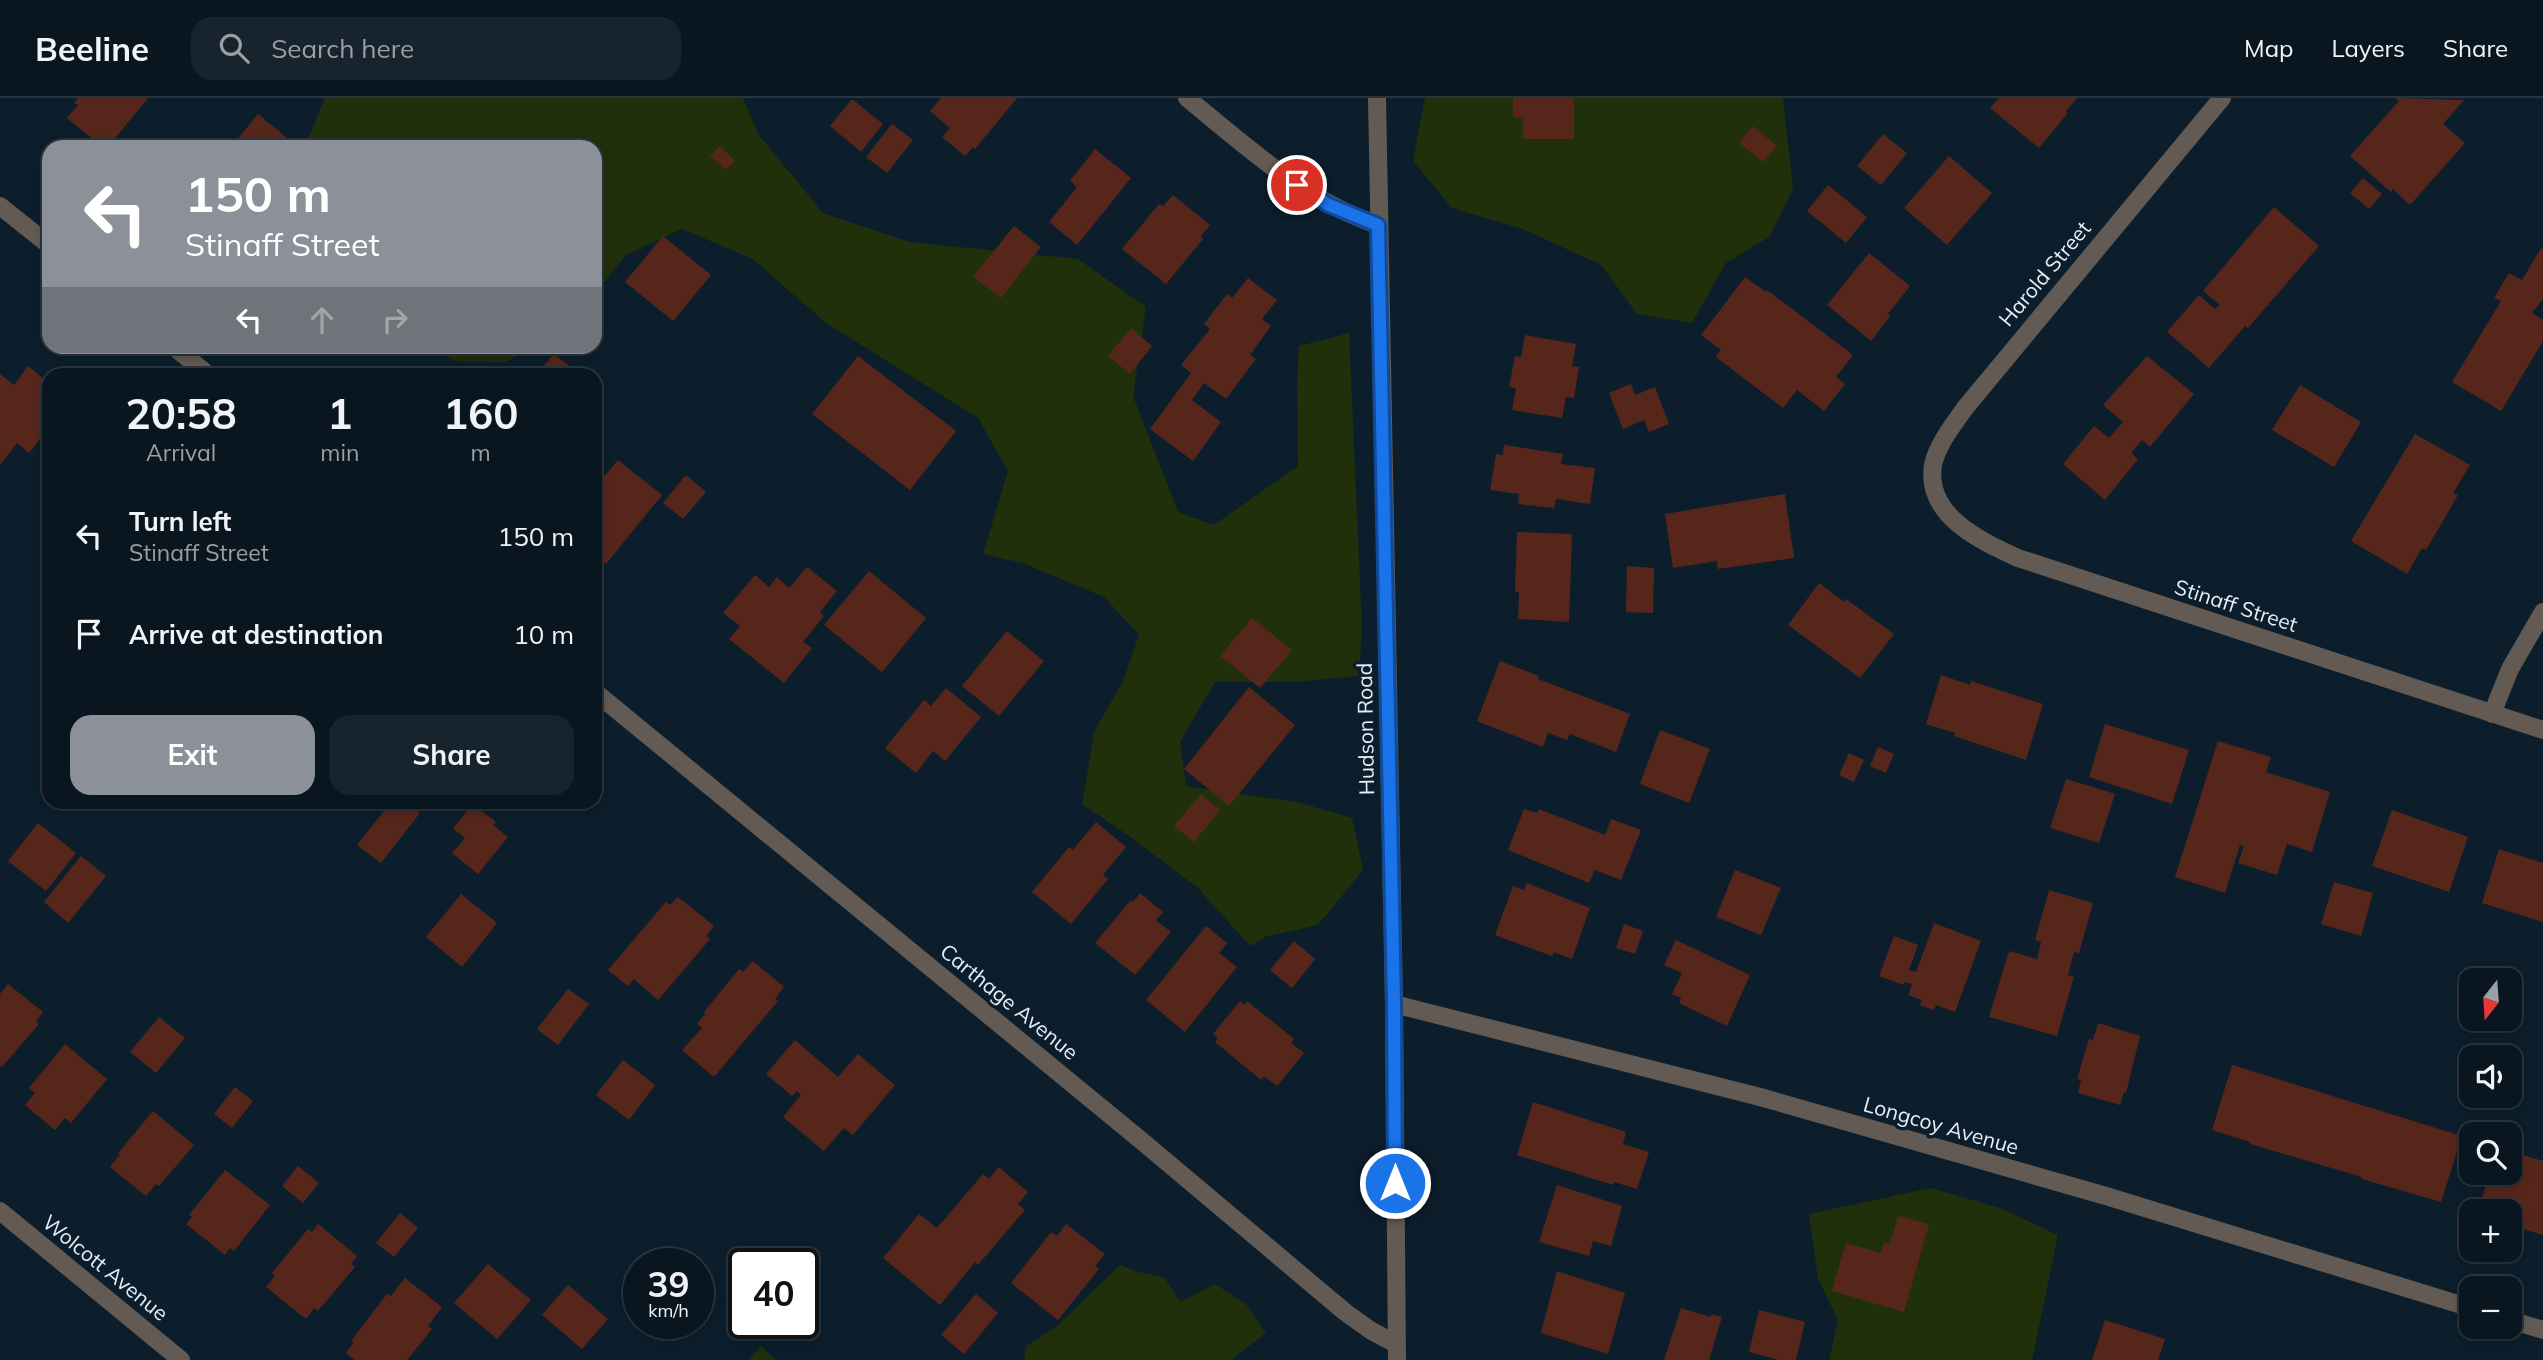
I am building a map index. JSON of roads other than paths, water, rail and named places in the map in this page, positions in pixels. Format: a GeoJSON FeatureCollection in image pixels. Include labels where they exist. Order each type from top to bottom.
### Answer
{"type":"FeatureCollection","features":[{"type":"Feature","properties":{"kind":"street"},"geometry":{"type":"LineString","coordinates":[[1187,98],[1287,179],[1329,205],[1378,225]]}},
{"type":"Feature","properties":{"kind":"street","name":"Hudson Road"},"geometry":{"type":"LineString","coordinates":[[1377,98],[1394,1004],[1396,1352]]}},
{"type":"Feature","properties":{"kind":"street","name":"Harold Street"},"geometry":{"type":"LineString","coordinates":[[1935,494],[1933,465],[1944,438],[1965,408],[2222,98]]}},
{"type":"Feature","properties":{"kind":"street"},"geometry":{"type":"LineString","coordinates":[[0,206],[42,239]]}},
{"type":"Feature","properties":{"kind":"street"},"geometry":{"type":"LineString","coordinates":[[183,354],[200,368]]}},
{"type":"Feature","properties":{"kind":"street","name":"Stinaff Street"},"geometry":{"type":"LineString","coordinates":[[1935,494],[1955,522],[1983,541],[2018,558],[2543,730]]}},
{"type":"Feature","properties":{"kind":"street"},"geometry":{"type":"LineString","coordinates":[[2491,714],[2510,669],[2543,612]]}},
{"type":"Feature","properties":{"kind":"street","name":"Carthage Avenue"},"geometry":{"type":"LineString","coordinates":[[602,698],[1396,1352]]}},
{"type":"Feature","properties":{"kind":"street","name":"Longcoy Avenue"},"geometry":{"type":"LineString","coordinates":[[1394,1004],[1760,1097],[2106,1196],[2459,1304]]}},
{"type":"Feature","properties":{"kind":"street","name":"Wolcott Avenue"},"geometry":{"type":"LineString","coordinates":[[0,1211],[181,1360]]}},
{"type":"Feature","properties":{"kind":"street"},"geometry":{"type":"LineString","coordinates":[[2522,1324],[2543,1330]]}}]}
